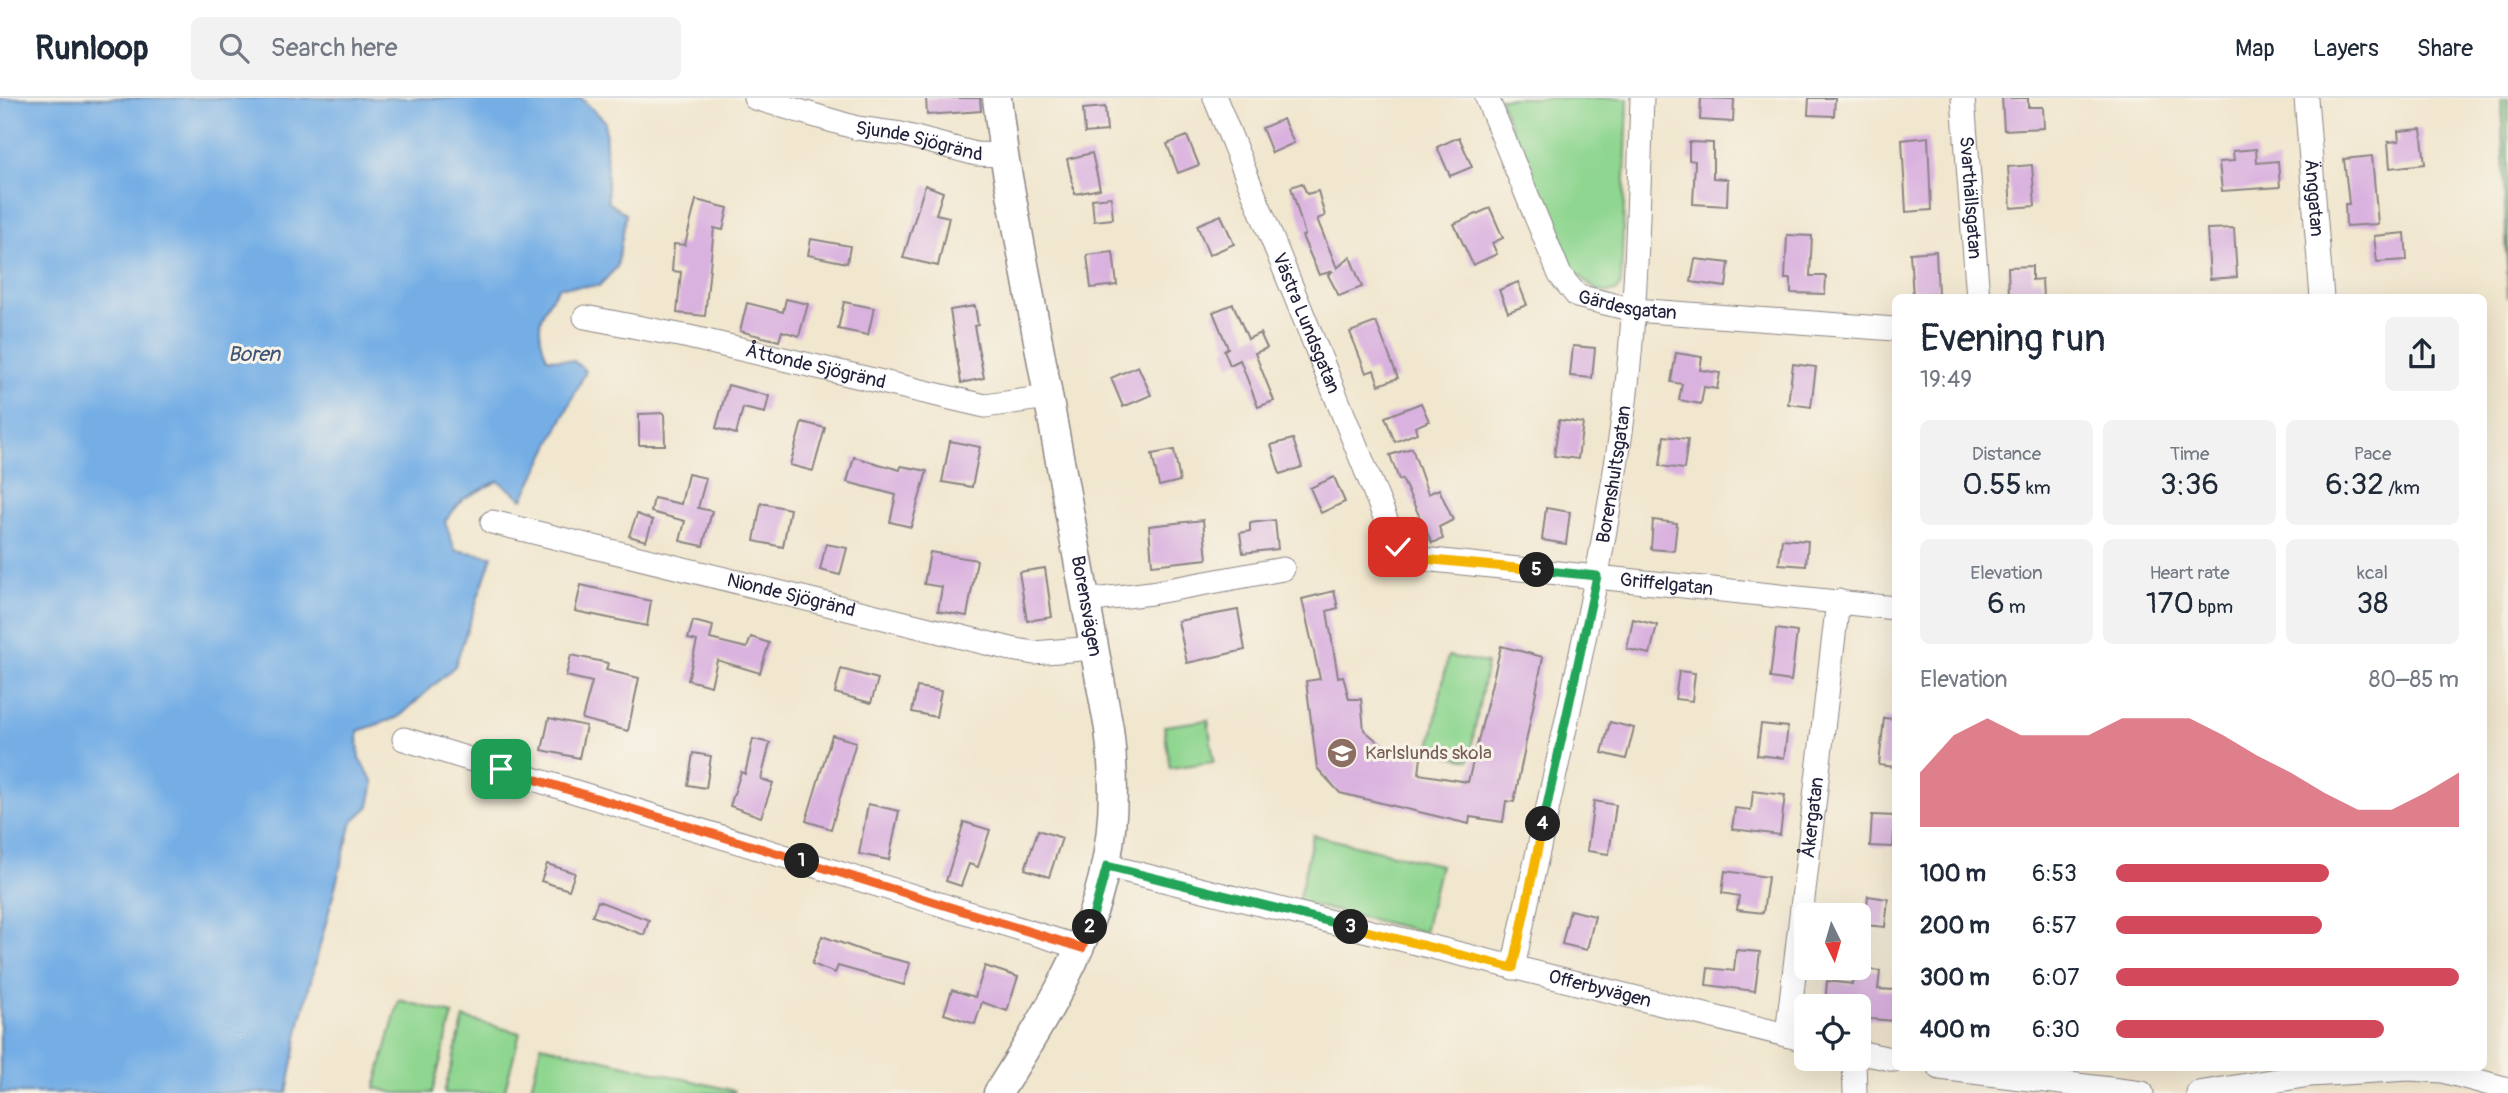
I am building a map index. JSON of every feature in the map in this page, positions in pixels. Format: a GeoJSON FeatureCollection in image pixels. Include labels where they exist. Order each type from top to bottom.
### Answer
{"type":"FeatureCollection","features":[{"type":"Feature","properties":{"kind":"street","name":"Sjunde Sjögränd"},"geometry":{"type":"LineString","coordinates":[[755,98],[857,128],[901,134],[976,154],[1004,155]]}},
{"type":"Feature","properties":{"kind":"street","name":"Borensvägen"},"geometry":{"type":"LineString","coordinates":[[997,98],[1004,155],[1113,762],[1113,828],[1096,910],[1082,948],[1039,1028],[998,1093]]}},
{"type":"Feature","properties":{"kind":"street","name":"Västra Lundsgatan"},"geometry":{"type":"LineString","coordinates":[[1215,98],[1398,547]]}},
{"type":"Feature","properties":{"kind":"street","name":"Gärdesgatan"},"geometry":{"type":"LineString","coordinates":[[1487,98],[1568,288],[1577,296],[1634,310],[1892,329]]}},
{"type":"Feature","properties":{"kind":"street","name":"Borenshultsgatan"},"geometry":{"type":"LineString","coordinates":[[1513,968],[1597,576],[1621,430],[1634,310],[1642,98]]}},
{"type":"Feature","properties":{"kind":"street","name":"Svarthällsgatan"},"geometry":{"type":"LineString","coordinates":[[1963,98],[1978,294]]}},
{"type":"Feature","properties":{"kind":"street","name":"Änggatan"},"geometry":{"type":"LineString","coordinates":[[2306,98],[2322,294]]}},
{"type":"Feature","properties":{"kind":"street","name":"Åttonde Sjögränd"},"geometry":{"type":"LineString","coordinates":[[585,317],[689,337],[985,406],[1048,397]]}},
{"type":"Feature","properties":{"kind":"street","name":"Nionde Sjögränd"},"geometry":{"type":"LineString","coordinates":[[492,522],[1012,649],[1034,653],[1094,648]]}},
{"type":"Feature","properties":{"kind":"street","name":"Griffelgatan"},"geometry":{"type":"LineString","coordinates":[[1398,547],[1423,559],[1892,608]]}},
{"type":"Feature","properties":{"kind":"street"},"geometry":{"type":"LineString","coordinates":[[1086,601],[1151,593],[1283,569]]}},
{"type":"Feature","properties":{"kind":"street","name":"Åkergatan"},"geometry":{"type":"LineString","coordinates":[[1801,994],[1838,601]]}},
{"type":"Feature","properties":{"kind":"street"},"geometry":{"type":"LineString","coordinates":[[404,739],[1082,948]]}},
{"type":"Feature","properties":{"kind":"street","name":"Offerbyvägen"},"geometry":{"type":"LineString","coordinates":[[1107,866],[1794,1036]]}},
{"type":"Feature","properties":{"kind":"street"},"geometry":{"type":"LineString","coordinates":[[1871,1055],[1892,1059]]}},
{"type":"Feature","properties":{"kind":"street"},"geometry":{"type":"LineString","coordinates":[[1854,1071],[1855,1093]]}},
{"type":"Feature","properties":{"kind":"street"},"geometry":{"type":"LineString","coordinates":[[1989,1071],[2038,1074],[2142,1093]]}},
{"type":"Feature","properties":{"kind":"street"},"geometry":{"type":"LineString","coordinates":[[2198,1093],[2309,1084],[2371,1071]]}},
{"type":"Feature","properties":{"kind":"street"},"geometry":{"type":"LineString","coordinates":[[2422,1071],[2442,1072],[2508,1090]]}},
{"type":"Feature","properties":{"kind":"green space"},"geometry":{"type":"Polygon","coordinates":[[[1499,98],[1628,98],[1621,284],[1616,291],[1608,293],[1596,290],[1568,265],[1499,98]]]}},
{"type":"Feature","properties":{"kind":"green space"},"geometry":{"type":"Polygon","coordinates":[[[2501,98],[2508,98],[2508,298],[2501,98]]]}},
{"type":"Feature","properties":{"kind":"green space"},"geometry":{"type":"Polygon","coordinates":[[[1448,656],[1487,663],[1469,760],[1429,752],[1448,656]]]}},
{"type":"Feature","properties":{"kind":"green space"},"geometry":{"type":"Polygon","coordinates":[[[1208,720],[1214,762],[1170,768],[1164,726],[1208,720]]]}},
{"type":"Feature","properties":{"kind":"green space"},"geometry":{"type":"Polygon","coordinates":[[[1313,835],[1440,865],[1424,932],[1298,902],[1313,835]]]}},
{"type":"Feature","properties":{"kind":"green space"},"geometry":{"type":"Polygon","coordinates":[[[399,1000],[453,1014],[432,1093],[395,1093],[375,1088],[399,1000]]]}},
{"type":"Feature","properties":{"kind":"green space"},"geometry":{"type":"Polygon","coordinates":[[[464,1018],[520,1033],[504,1093],[444,1093],[464,1018]]]}},
{"type":"Feature","properties":{"kind":"green space"},"geometry":{"type":"Polygon","coordinates":[[[541,1045],[735,1091],[530,1093],[541,1045]]]}},
{"type":"Feature","properties":{"kind":"water","name":"Boren"},"geometry":{"type":"Polygon","coordinates":[[[0,98],[581,98],[605,121],[608,202],[626,214],[617,267],[599,286],[559,287],[543,313],[540,329],[547,358],[574,361],[586,371],[523,499],[498,481],[463,499],[445,521],[455,550],[492,556],[455,666],[399,717],[358,731],[359,759],[374,782],[369,806],[352,822],[300,1023],[287,1093],[0,1093],[0,98]]]}},
{"type":"Feature","properties":{"kind":"building"},"geometry":{"type":"Polygon","coordinates":[[[926,98],[980,98],[981,111],[927,115],[926,98]]]}},
{"type":"Feature","properties":{"kind":"building"},"geometry":{"type":"Polygon","coordinates":[[[1701,98],[1734,99],[1733,122],[1700,120],[1701,98]]]}},
{"type":"Feature","properties":{"kind":"building"},"geometry":{"type":"Polygon","coordinates":[[[1809,98],[1835,98],[1834,116],[1808,115],[1809,98]]]}},
{"type":"Feature","properties":{"kind":"building"},"geometry":{"type":"Polygon","coordinates":[[[2002,98],[2028,98],[2028,107],[2043,107],[2044,128],[2004,130],[2002,98]]]}},
{"type":"Feature","properties":{"kind":"building"},"geometry":{"type":"Polygon","coordinates":[[[1105,107],[1107,131],[1085,133],[1083,109],[1105,107]]]}},
{"type":"Feature","properties":{"kind":"building"},"geometry":{"type":"Polygon","coordinates":[[[1283,119],[1294,143],[1272,153],[1262,128],[1283,119]]]}},
{"type":"Feature","properties":{"kind":"building"},"geometry":{"type":"Polygon","coordinates":[[[2421,129],[2425,164],[2390,168],[2388,142],[2399,141],[2398,131],[2421,129]]]}},
{"type":"Feature","properties":{"kind":"building"},"geometry":{"type":"Polygon","coordinates":[[[1187,136],[1199,165],[1178,173],[1167,144],[1187,136]]]}},
{"type":"Feature","properties":{"kind":"building"},"geometry":{"type":"Polygon","coordinates":[[[1459,137],[1472,167],[1450,176],[1437,147],[1459,137]]]}},
{"type":"Feature","properties":{"kind":"building"},"geometry":{"type":"Polygon","coordinates":[[[1928,137],[1931,210],[1906,212],[1902,140],[1928,137]]]}},
{"type":"Feature","properties":{"kind":"building"},"geometry":{"type":"Polygon","coordinates":[[[1689,142],[1713,143],[1713,178],[1728,179],[1727,206],[1693,204],[1695,161],[1689,160],[1689,142]]]}},
{"type":"Feature","properties":{"kind":"building"},"geometry":{"type":"Polygon","coordinates":[[[2256,149],[2257,163],[2278,161],[2280,187],[2222,191],[2219,162],[2234,161],[2233,151],[2256,149]]]}},
{"type":"Feature","properties":{"kind":"building"},"geometry":{"type":"Polygon","coordinates":[[[1092,153],[1100,189],[1075,194],[1067,159],[1092,153]]]}},
{"type":"Feature","properties":{"kind":"building"},"geometry":{"type":"Polygon","coordinates":[[[2372,156],[2378,224],[2346,226],[2345,204],[2349,204],[2344,159],[2372,156]]]}},
{"type":"Feature","properties":{"kind":"building"},"geometry":{"type":"Polygon","coordinates":[[[2032,165],[2035,206],[2011,208],[2008,167],[2032,165]]]}},
{"type":"Feature","properties":{"kind":"building"},"geometry":{"type":"Polygon","coordinates":[[[1302,183],[1307,194],[1318,191],[1325,216],[1317,219],[1337,268],[1350,257],[1362,287],[1339,296],[1328,275],[1333,271],[1319,275],[1302,236],[1305,235],[1291,187],[1302,183]]]}},
{"type":"Feature","properties":{"kind":"building"},"geometry":{"type":"Polygon","coordinates":[[[925,185],[943,192],[936,214],[949,217],[938,266],[903,258],[925,185]]]}},
{"type":"Feature","properties":{"kind":"building"},"geometry":{"type":"Polygon","coordinates":[[[1111,197],[1113,219],[1094,221],[1092,199],[1111,197]]]}},
{"type":"Feature","properties":{"kind":"building"},"geometry":{"type":"Polygon","coordinates":[[[696,200],[728,208],[723,230],[714,228],[705,316],[677,313],[681,272],[672,271],[674,244],[685,245],[696,200]]]}},
{"type":"Feature","properties":{"kind":"building"},"geometry":{"type":"Polygon","coordinates":[[[1490,208],[1503,238],[1492,243],[1497,254],[1473,265],[1454,224],[1490,208]]]}},
{"type":"Feature","properties":{"kind":"building"},"geometry":{"type":"Polygon","coordinates":[[[1221,215],[1234,244],[1209,255],[1197,225],[1221,215]]]}},
{"type":"Feature","properties":{"kind":"building"},"geometry":{"type":"Polygon","coordinates":[[[2234,228],[2237,277],[2210,279],[2207,229],[2234,228]]]}},
{"type":"Feature","properties":{"kind":"building"},"geometry":{"type":"Polygon","coordinates":[[[2405,233],[2407,260],[2377,262],[2374,236],[2405,233]]]}},
{"type":"Feature","properties":{"kind":"building"},"geometry":{"type":"Polygon","coordinates":[[[1787,235],[1812,236],[1810,276],[1826,276],[1825,294],[1791,293],[1791,279],[1785,279],[1787,235]]]}},
{"type":"Feature","properties":{"kind":"building"},"geometry":{"type":"Polygon","coordinates":[[[811,239],[850,246],[847,263],[808,255],[811,239]]]}},
{"type":"Feature","properties":{"kind":"building"},"geometry":{"type":"Polygon","coordinates":[[[1936,251],[1938,294],[1913,294],[1910,253],[1936,251]]]}},
{"type":"Feature","properties":{"kind":"building"},"geometry":{"type":"Polygon","coordinates":[[[1113,252],[1117,285],[1091,288],[1087,255],[1113,252]]]}},
{"type":"Feature","properties":{"kind":"building"},"geometry":{"type":"Polygon","coordinates":[[[1695,259],[1729,263],[1726,287],[1691,282],[1695,259]]]}},
{"type":"Feature","properties":{"kind":"building"},"geometry":{"type":"Polygon","coordinates":[[[2032,266],[2032,280],[2042,279],[2043,294],[2009,294],[2008,267],[2032,266]]]}},
{"type":"Feature","properties":{"kind":"building"},"geometry":{"type":"Polygon","coordinates":[[[1518,282],[1527,305],[1508,312],[1499,290],[1518,282]]]}},
{"type":"Feature","properties":{"kind":"building"},"geometry":{"type":"Polygon","coordinates":[[[786,299],[808,304],[799,336],[782,331],[779,341],[740,331],[747,303],[783,312],[786,299]]]}},
{"type":"Feature","properties":{"kind":"building"},"geometry":{"type":"Polygon","coordinates":[[[844,302],[874,308],[868,335],[838,329],[844,302]]]}},
{"type":"Feature","properties":{"kind":"building"},"geometry":{"type":"Polygon","coordinates":[[[1233,304],[1248,339],[1260,333],[1267,348],[1255,353],[1274,401],[1258,407],[1240,360],[1230,365],[1224,350],[1228,348],[1213,312],[1233,304]]]}},
{"type":"Feature","properties":{"kind":"building"},"geometry":{"type":"Polygon","coordinates":[[[975,306],[978,325],[974,326],[984,378],[961,383],[950,310],[975,306]]]}},
{"type":"Feature","properties":{"kind":"building"},"geometry":{"type":"Polygon","coordinates":[[[1376,322],[1398,378],[1379,385],[1374,370],[1366,373],[1350,332],[1376,322]]]}},
{"type":"Feature","properties":{"kind":"building"},"geometry":{"type":"Polygon","coordinates":[[[1573,346],[1595,348],[1592,378],[1570,376],[1573,346]]]}},
{"type":"Feature","properties":{"kind":"building"},"geometry":{"type":"Polygon","coordinates":[[[1676,353],[1702,357],[1700,370],[1720,373],[1717,389],[1704,387],[1701,404],[1679,400],[1682,384],[1671,382],[1676,353]]]}},
{"type":"Feature","properties":{"kind":"building"},"geometry":{"type":"Polygon","coordinates":[[[1793,364],[1816,367],[1811,407],[1788,404],[1793,364]]]}},
{"type":"Feature","properties":{"kind":"building"},"geometry":{"type":"Polygon","coordinates":[[[1138,366],[1151,395],[1123,407],[1111,378],[1138,366]]]}},
{"type":"Feature","properties":{"kind":"building"},"geometry":{"type":"Polygon","coordinates":[[[728,385],[769,396],[765,413],[743,408],[736,434],[716,428],[728,385]]]}},
{"type":"Feature","properties":{"kind":"building"},"geometry":{"type":"Polygon","coordinates":[[[1421,403],[1429,421],[1415,427],[1417,433],[1395,442],[1385,417],[1421,403]]]}},
{"type":"Feature","properties":{"kind":"building"},"geometry":{"type":"Polygon","coordinates":[[[664,413],[665,445],[639,445],[639,414],[664,413]]]}},
{"type":"Feature","properties":{"kind":"building"},"geometry":{"type":"Polygon","coordinates":[[[1559,420],[1583,423],[1578,459],[1554,456],[1559,420]]]}},
{"type":"Feature","properties":{"kind":"building"},"geometry":{"type":"Polygon","coordinates":[[[802,422],[825,428],[813,471],[790,465],[802,422]]]}},
{"type":"Feature","properties":{"kind":"building"},"geometry":{"type":"Polygon","coordinates":[[[1664,436],[1688,439],[1684,469],[1660,466],[1664,436]]]}},
{"type":"Feature","properties":{"kind":"building"},"geometry":{"type":"Polygon","coordinates":[[[1293,439],[1302,467],[1280,474],[1271,445],[1293,439]]]}},
{"type":"Feature","properties":{"kind":"building"},"geometry":{"type":"Polygon","coordinates":[[[950,441],[980,447],[972,487],[942,482],[950,441]]]}},
{"type":"Feature","properties":{"kind":"building"},"geometry":{"type":"Polygon","coordinates":[[[1412,448],[1428,494],[1439,489],[1453,520],[1439,527],[1443,539],[1432,543],[1402,479],[1399,480],[1390,455],[1412,448]]]}},
{"type":"Feature","properties":{"kind":"building"},"geometry":{"type":"Polygon","coordinates":[[[1174,450],[1180,481],[1159,486],[1152,454],[1174,450]]]}},
{"type":"Feature","properties":{"kind":"building"},"geometry":{"type":"Polygon","coordinates":[[[854,457],[900,470],[901,466],[927,471],[911,527],[890,522],[896,495],[847,482],[854,457]]]}},
{"type":"Feature","properties":{"kind":"building"},"geometry":{"type":"Polygon","coordinates":[[[688,474],[706,478],[698,508],[712,511],[703,546],[680,541],[685,521],[651,512],[654,498],[681,504],[688,474]]]}},
{"type":"Feature","properties":{"kind":"building"},"geometry":{"type":"Polygon","coordinates":[[[1334,477],[1345,502],[1321,513],[1310,488],[1334,477]]]}},
{"type":"Feature","properties":{"kind":"building"},"geometry":{"type":"Polygon","coordinates":[[[761,503],[790,509],[783,547],[754,541],[761,503]]]}},
{"type":"Feature","properties":{"kind":"building"},"geometry":{"type":"Polygon","coordinates":[[[1546,508],[1570,512],[1566,544],[1542,540],[1546,508]]]}},
{"type":"Feature","properties":{"kind":"building"},"geometry":{"type":"Polygon","coordinates":[[[637,514],[653,520],[646,541],[629,536],[637,514]]]}},
{"type":"Feature","properties":{"kind":"building"},"geometry":{"type":"Polygon","coordinates":[[[1203,520],[1207,559],[1152,565],[1149,526],[1203,520]]]}},
{"type":"Feature","properties":{"kind":"building"},"geometry":{"type":"Polygon","coordinates":[[[1275,520],[1278,549],[1243,553],[1240,533],[1250,531],[1250,523],[1275,520]]]}},
{"type":"Feature","properties":{"kind":"building"},"geometry":{"type":"Polygon","coordinates":[[[1653,520],[1677,523],[1674,551],[1651,549],[1653,520]]]}},
{"type":"Feature","properties":{"kind":"building"},"geometry":{"type":"Polygon","coordinates":[[[1782,539],[1808,541],[1806,566],[1779,564],[1782,539]]]}},
{"type":"Feature","properties":{"kind":"building"},"geometry":{"type":"Polygon","coordinates":[[[826,544],[847,548],[840,575],[820,570],[826,544]]]}},
{"type":"Feature","properties":{"kind":"building"},"geometry":{"type":"Polygon","coordinates":[[[930,552],[977,560],[967,616],[938,611],[942,587],[924,584],[930,552]]]}},
{"type":"Feature","properties":{"kind":"building"},"geometry":{"type":"Polygon","coordinates":[[[1045,568],[1052,617],[1027,621],[1019,572],[1045,568]]]}},
{"type":"Feature","properties":{"kind":"building"},"geometry":{"type":"Polygon","coordinates":[[[581,585],[651,601],[647,626],[575,611],[581,585]]]}},
{"type":"Feature","properties":{"kind":"building"},"geometry":{"type":"Polygon","coordinates":[[[1334,591],[1338,608],[1327,611],[1338,677],[1343,676],[1349,699],[1361,699],[1364,730],[1389,751],[1421,757],[1419,774],[1468,782],[1501,646],[1543,657],[1514,802],[1506,801],[1503,822],[1470,817],[1469,824],[1340,793],[1317,768],[1306,681],[1320,679],[1302,599],[1334,591]]]}},
{"type":"Feature","properties":{"kind":"building"},"geometry":{"type":"Polygon","coordinates":[[[1238,610],[1245,650],[1187,663],[1178,621],[1238,610]]]}},
{"type":"Feature","properties":{"kind":"building"},"geometry":{"type":"Polygon","coordinates":[[[1633,619],[1657,625],[1650,654],[1627,649],[1633,619]]]}},
{"type":"Feature","properties":{"kind":"building"},"geometry":{"type":"Polygon","coordinates":[[[693,621],[713,626],[710,639],[747,648],[751,637],[769,643],[760,673],[717,660],[711,686],[688,680],[697,641],[688,639],[693,621]]]}},
{"type":"Feature","properties":{"kind":"building"},"geometry":{"type":"Polygon","coordinates":[[[1776,629],[1797,632],[1791,681],[1770,678],[1776,629]]]}},
{"type":"Feature","properties":{"kind":"building"},"geometry":{"type":"Polygon","coordinates":[[[571,655],[608,663],[606,670],[639,678],[628,731],[582,719],[592,682],[566,676],[571,655]]]}},
{"type":"Feature","properties":{"kind":"building"},"geometry":{"type":"Polygon","coordinates":[[[841,669],[878,679],[871,703],[835,693],[841,669]]]}},
{"type":"Feature","properties":{"kind":"building"},"geometry":{"type":"Polygon","coordinates":[[[1679,671],[1695,673],[1692,701],[1675,699],[1679,671]]]}},
{"type":"Feature","properties":{"kind":"building"},"geometry":{"type":"Polygon","coordinates":[[[917,687],[941,691],[936,717],[912,712],[917,687]]]}},
{"type":"Feature","properties":{"kind":"building"},"geometry":{"type":"Polygon","coordinates":[[[549,718],[586,726],[579,758],[542,750],[549,718]]]}},
{"type":"Feature","properties":{"kind":"building"},"geometry":{"type":"Polygon","coordinates":[[[1884,718],[1892,719],[1892,767],[1879,765],[1884,718]]]}},
{"type":"Feature","properties":{"kind":"building"},"geometry":{"type":"Polygon","coordinates":[[[1610,722],[1634,728],[1626,759],[1602,753],[1610,722]]]}},
{"type":"Feature","properties":{"kind":"building"},"geometry":{"type":"Polygon","coordinates":[[[1761,724],[1788,727],[1784,758],[1757,755],[1761,724]]]}},
{"type":"Feature","properties":{"kind":"building"},"geometry":{"type":"Polygon","coordinates":[[[832,735],[856,742],[831,829],[806,821],[832,735]]]}},
{"type":"Feature","properties":{"kind":"building"},"geometry":{"type":"Polygon","coordinates":[[[753,739],[770,743],[761,779],[773,783],[761,817],[730,806],[741,772],[745,774],[753,739]]]}},
{"type":"Feature","properties":{"kind":"building"},"geometry":{"type":"Polygon","coordinates":[[[693,753],[711,756],[706,788],[688,785],[693,753]]]}},
{"type":"Feature","properties":{"kind":"building"},"geometry":{"type":"Polygon","coordinates":[[[1753,791],[1785,795],[1780,835],[1732,829],[1735,808],[1751,810],[1753,791]]]}},
{"type":"Feature","properties":{"kind":"building"},"geometry":{"type":"Polygon","coordinates":[[[1594,801],[1616,805],[1609,854],[1587,851],[1594,801]]]}},
{"type":"Feature","properties":{"kind":"building"},"geometry":{"type":"Polygon","coordinates":[[[868,804],[899,811],[889,860],[859,854],[868,804]]]}},
{"type":"Feature","properties":{"kind":"building"},"geometry":{"type":"Polygon","coordinates":[[[1872,815],[1892,816],[1892,847],[1870,846],[1872,815]]]}},
{"type":"Feature","properties":{"kind":"building"},"geometry":{"type":"Polygon","coordinates":[[[964,822],[990,830],[978,867],[969,864],[961,886],[946,881],[964,822]]]}},
{"type":"Feature","properties":{"kind":"building"},"geometry":{"type":"Polygon","coordinates":[[[1038,830],[1062,838],[1049,877],[1025,869],[1038,830]]]}},
{"type":"Feature","properties":{"kind":"building"},"geometry":{"type":"Polygon","coordinates":[[[547,864],[575,873],[569,890],[541,881],[547,864]]]}},
{"type":"Feature","properties":{"kind":"building"},"geometry":{"type":"Polygon","coordinates":[[[1725,871],[1768,877],[1763,913],[1737,910],[1739,896],[1722,893],[1725,871]]]}},
{"type":"Feature","properties":{"kind":"building"},"geometry":{"type":"Polygon","coordinates":[[[1868,896],[1888,899],[1885,927],[1871,926],[1871,903],[1867,903],[1868,896]]]}},
{"type":"Feature","properties":{"kind":"building"},"geometry":{"type":"Polygon","coordinates":[[[598,901],[649,920],[644,935],[592,916],[598,901]]]}},
{"type":"Feature","properties":{"kind":"building"},"geometry":{"type":"Polygon","coordinates":[[[1570,910],[1595,916],[1587,950],[1562,944],[1570,910]]]}},
{"type":"Feature","properties":{"kind":"building"},"geometry":{"type":"Polygon","coordinates":[[[822,936],[869,953],[910,963],[904,985],[838,966],[835,973],[812,964],[822,936]]]}},
{"type":"Feature","properties":{"kind":"building"},"geometry":{"type":"Polygon","coordinates":[[[1736,950],[1760,952],[1755,991],[1706,985],[1708,968],[1734,971],[1736,950]]]}},
{"type":"Feature","properties":{"kind":"building"},"geometry":{"type":"Polygon","coordinates":[[[985,966],[1018,977],[1007,1011],[982,1002],[975,1024],[944,1014],[952,990],[975,997],[985,966]]]}},
{"type":"Feature","properties":{"kind":"building"},"geometry":{"type":"Polygon","coordinates":[[[1871,970],[1880,971],[1878,989],[1892,990],[1892,1021],[1871,1019],[1871,994],[1826,994],[1827,981],[1852,984],[1852,980],[1871,980],[1871,970]]]}},
{"type":"Feature","properties":{"kind":"place","name":"Karlslunds skola"},"geometry":{"type":"Point","coordinates":[1342,753]}},
{"type":"Feature","properties":{"kind":"route"},"geometry":{"type":"LineString","coordinates":[[501,769],[1082,948],[1096,910],[1107,866],[1513,968],[1597,576],[1423,559],[1398,547]]}}]}
